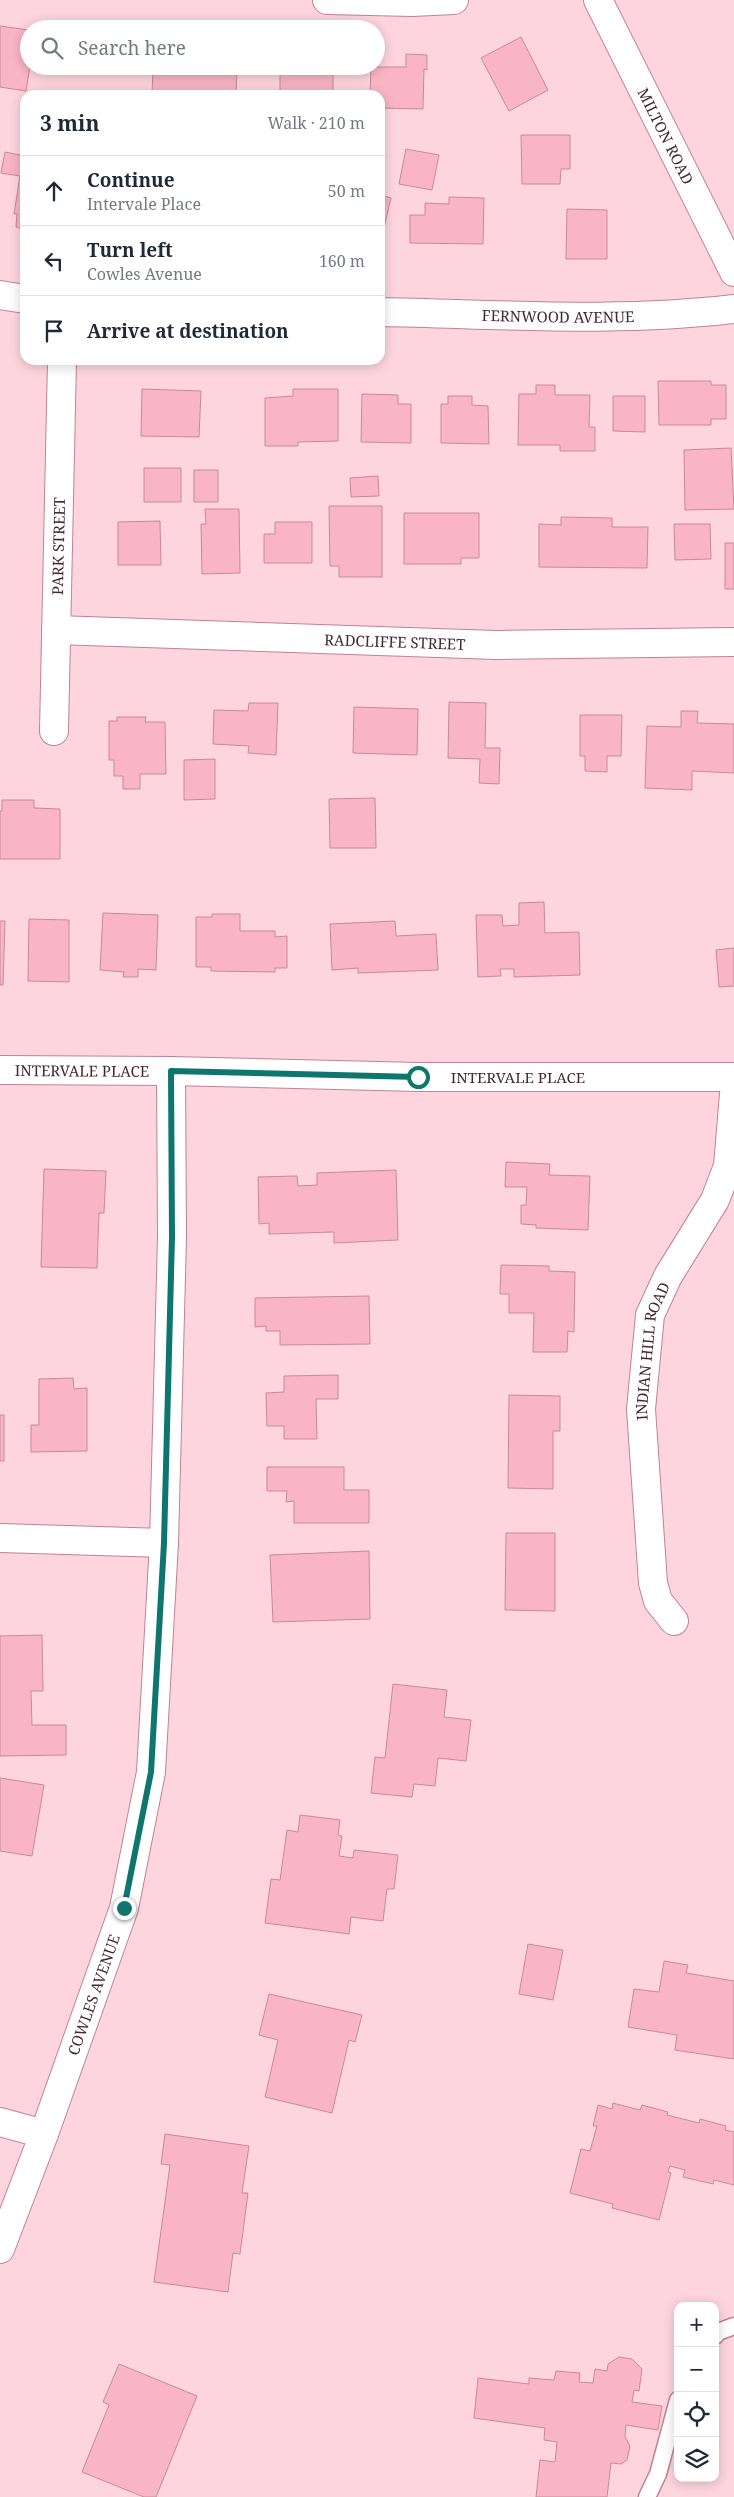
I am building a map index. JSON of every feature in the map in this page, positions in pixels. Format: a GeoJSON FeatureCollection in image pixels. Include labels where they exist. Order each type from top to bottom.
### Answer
{"type":"FeatureCollection","features":[{"type":"Feature","properties":{"kind":"street"},"geometry":{"type":"LineString","coordinates":[[327,0],[412,2],[454,0]]}},
{"type":"Feature","properties":{"kind":"street","name":"MILTON ROAD"},"geometry":{"type":"LineString","coordinates":[[598,0],[734,272]]}},
{"type":"Feature","properties":{"kind":"street"},"geometry":{"type":"LineString","coordinates":[[0,295],[20,298]]}},
{"type":"Feature","properties":{"kind":"street","name":"FERNWOOD AVENUE"},"geometry":{"type":"LineString","coordinates":[[385,312],[633,317],[686,315],[734,310]]}},
{"type":"Feature","properties":{"kind":"street","name":"PARK STREET"},"geometry":{"type":"LineString","coordinates":[[54,731],[62,365]]}},
{"type":"Feature","properties":{"kind":"street","name":"RADCLIFFE STREET"},"geometry":{"type":"LineString","coordinates":[[56,630],[339,642],[496,645],[734,642]]}},
{"type":"Feature","properties":{"kind":"street","name":"INTERVALE PLACE"},"geometry":{"type":"LineString","coordinates":[[0,1070],[171,1071],[418,1077],[734,1077]]}},
{"type":"Feature","properties":{"kind":"street","name":"COWLES AVENUE"},"geometry":{"type":"LineString","coordinates":[[0,2249],[44,2134],[124,1908],[151,1772],[164,1543],[172,1237],[171,1071]]}},
{"type":"Feature","properties":{"kind":"street","name":"INDIAN HILL ROAD"},"geometry":{"type":"LineString","coordinates":[[674,1621],[658,1601],[653,1583],[641,1409],[650,1315],[668,1276],[715,1200],[728,1166],[734,1094]]}},
{"type":"Feature","properties":{"kind":"street"},"geometry":{"type":"LineString","coordinates":[[0,1538],[164,1543]]}},
{"type":"Feature","properties":{"kind":"street"},"geometry":{"type":"LineString","coordinates":[[0,2122],[44,2134]]}},
{"type":"Feature","properties":{"kind":"lane"},"geometry":{"type":"LineString","coordinates":[[719,2332],[734,2326]]}},
{"type":"Feature","properties":{"kind":"lane"},"geometry":{"type":"LineString","coordinates":[[647,2497],[658,2474],[674,2415]]}},
{"type":"Feature","properties":{"kind":"building"},"geometry":{"type":"Polygon","coordinates":[[[0,26],[20,29],[20,75],[29,75],[26,90],[0,87],[0,26]]]}},
{"type":"Feature","properties":{"kind":"building"},"geometry":{"type":"Polygon","coordinates":[[[521,37],[548,90],[509,111],[481,58],[521,37]]]}},
{"type":"Feature","properties":{"kind":"building"},"geometry":{"type":"Polygon","coordinates":[[[406,54],[427,55],[427,70],[424,69],[423,109],[385,108],[385,90],[370,90],[371,75],[385,75],[385,67],[406,67],[406,54]]]}},
{"type":"Feature","properties":{"kind":"building"},"geometry":{"type":"Polygon","coordinates":[[[153,75],[237,75],[236,90],[152,90],[153,75]]]}},
{"type":"Feature","properties":{"kind":"building"},"geometry":{"type":"Polygon","coordinates":[[[280,75],[333,75],[333,90],[280,90],[280,75]]]}},
{"type":"Feature","properties":{"kind":"building"},"geometry":{"type":"Polygon","coordinates":[[[521,135],[570,135],[570,169],[561,169],[560,184],[522,184],[521,135]]]}},
{"type":"Feature","properties":{"kind":"building"},"geometry":{"type":"Polygon","coordinates":[[[406,149],[439,155],[432,190],[399,184],[406,149]]]}},
{"type":"Feature","properties":{"kind":"building"},"geometry":{"type":"Polygon","coordinates":[[[5,152],[20,155],[20,176],[1,173],[5,152]]]}},
{"type":"Feature","properties":{"kind":"building"},"geometry":{"type":"Polygon","coordinates":[[[20,176],[20,228],[16,227],[17,214],[14,214],[20,176]]]}},
{"type":"Feature","properties":{"kind":"building"},"geometry":{"type":"Polygon","coordinates":[[[385,196],[391,198],[385,224],[385,196]]]}},
{"type":"Feature","properties":{"kind":"building"},"geometry":{"type":"Polygon","coordinates":[[[449,197],[484,198],[483,244],[410,243],[410,215],[425,215],[425,203],[449,204],[449,197]]]}},
{"type":"Feature","properties":{"kind":"building"},"geometry":{"type":"Polygon","coordinates":[[[567,209],[607,210],[607,259],[566,259],[567,209]]]}},
{"type":"Feature","properties":{"kind":"building"},"geometry":{"type":"Polygon","coordinates":[[[658,381],[711,381],[711,385],[726,385],[726,419],[711,419],[711,425],[659,425],[658,381]]]}},
{"type":"Feature","properties":{"kind":"building"},"geometry":{"type":"Polygon","coordinates":[[[536,385],[555,385],[555,395],[590,395],[589,427],[595,427],[595,451],[560,451],[560,445],[518,445],[519,394],[536,394],[536,385]]]}},
{"type":"Feature","properties":{"kind":"building"},"geometry":{"type":"Polygon","coordinates":[[[142,389],[201,391],[199,437],[141,436],[142,389]]]}},
{"type":"Feature","properties":{"kind":"building"},"geometry":{"type":"Polygon","coordinates":[[[293,389],[338,389],[338,441],[298,442],[298,446],[265,446],[265,398],[293,396],[293,389]]]}},
{"type":"Feature","properties":{"kind":"building"},"geometry":{"type":"Polygon","coordinates":[[[362,394],[398,395],[398,404],[411,404],[411,443],[361,442],[362,394]]]}},
{"type":"Feature","properties":{"kind":"building"},"geometry":{"type":"Polygon","coordinates":[[[448,396],[472,396],[472,405],[488,406],[489,444],[441,443],[441,404],[448,404],[448,396]]]}},
{"type":"Feature","properties":{"kind":"building"},"geometry":{"type":"Polygon","coordinates":[[[613,396],[645,396],[645,432],[613,431],[613,396]]]}},
{"type":"Feature","properties":{"kind":"building"},"geometry":{"type":"Polygon","coordinates":[[[731,448],[734,509],[685,510],[684,450],[731,448]]]}},
{"type":"Feature","properties":{"kind":"building"},"geometry":{"type":"Polygon","coordinates":[[[144,468],[181,468],[181,502],[144,502],[144,468]]]}},
{"type":"Feature","properties":{"kind":"building"},"geometry":{"type":"Polygon","coordinates":[[[194,470],[218,470],[218,502],[194,502],[194,470]]]}},
{"type":"Feature","properties":{"kind":"building"},"geometry":{"type":"Polygon","coordinates":[[[378,476],[379,496],[351,497],[350,478],[378,476]]]}},
{"type":"Feature","properties":{"kind":"building"},"geometry":{"type":"Polygon","coordinates":[[[329,506],[382,506],[382,577],[339,577],[339,566],[330,566],[329,506]]]}},
{"type":"Feature","properties":{"kind":"building"},"geometry":{"type":"Polygon","coordinates":[[[205,509],[239,509],[240,573],[202,574],[201,524],[206,524],[205,509]]]}},
{"type":"Feature","properties":{"kind":"building"},"geometry":{"type":"Polygon","coordinates":[[[404,513],[479,513],[479,558],[461,558],[461,564],[404,564],[404,513]]]}},
{"type":"Feature","properties":{"kind":"building"},"geometry":{"type":"Polygon","coordinates":[[[561,517],[612,518],[612,527],[648,527],[647,568],[539,567],[539,524],[561,525],[561,517]]]}},
{"type":"Feature","properties":{"kind":"building"},"geometry":{"type":"Polygon","coordinates":[[[160,521],[161,565],[118,565],[118,522],[160,521]]]}},
{"type":"Feature","properties":{"kind":"building"},"geometry":{"type":"Polygon","coordinates":[[[275,522],[312,522],[312,563],[264,563],[264,534],[275,534],[275,522]]]}},
{"type":"Feature","properties":{"kind":"building"},"geometry":{"type":"Polygon","coordinates":[[[674,524],[710,524],[711,559],[675,560],[674,524]]]}},
{"type":"Feature","properties":{"kind":"building"},"geometry":{"type":"Polygon","coordinates":[[[725,543],[734,543],[734,589],[725,589],[725,543]]]}},
{"type":"Feature","properties":{"kind":"building"},"geometry":{"type":"Polygon","coordinates":[[[449,702],[486,703],[485,748],[500,748],[499,784],[479,783],[480,759],[448,758],[449,702]]]}},
{"type":"Feature","properties":{"kind":"building"},"geometry":{"type":"Polygon","coordinates":[[[249,703],[278,703],[276,755],[248,753],[249,746],[213,744],[214,710],[248,711],[249,703]]]}},
{"type":"Feature","properties":{"kind":"building"},"geometry":{"type":"Polygon","coordinates":[[[354,707],[418,709],[417,755],[353,753],[354,707]]]}},
{"type":"Feature","properties":{"kind":"building"},"geometry":{"type":"Polygon","coordinates":[[[681,711],[698,711],[697,723],[734,724],[734,773],[692,771],[692,790],[645,788],[647,726],[681,727],[681,711]]]}},
{"type":"Feature","properties":{"kind":"building"},"geometry":{"type":"Polygon","coordinates":[[[580,715],[622,715],[621,756],[607,756],[607,772],[585,771],[585,756],[580,756],[580,715]]]}},
{"type":"Feature","properties":{"kind":"building"},"geometry":{"type":"Polygon","coordinates":[[[117,717],[146,717],[145,722],[165,722],[166,774],[140,774],[140,789],[123,789],[123,776],[114,776],[114,760],[109,760],[109,721],[117,721],[117,717]]]}},
{"type":"Feature","properties":{"kind":"building"},"geometry":{"type":"Polygon","coordinates":[[[215,759],[215,799],[184,800],[184,760],[215,759]]]}},
{"type":"Feature","properties":{"kind":"building"},"geometry":{"type":"Polygon","coordinates":[[[375,798],[376,848],[330,848],[329,799],[375,798]]]}},
{"type":"Feature","properties":{"kind":"building"},"geometry":{"type":"Polygon","coordinates":[[[2,800],[34,800],[34,808],[60,809],[60,859],[0,859],[0,811],[2,811],[2,800]]]}},
{"type":"Feature","properties":{"kind":"building"},"geometry":{"type":"Polygon","coordinates":[[[544,902],[545,933],[579,932],[580,975],[514,977],[514,969],[500,969],[501,976],[478,977],[476,915],[502,915],[503,926],[519,925],[519,903],[544,902]]]}},
{"type":"Feature","properties":{"kind":"building"},"geometry":{"type":"Polygon","coordinates":[[[103,913],[158,915],[156,970],[138,969],[138,977],[123,977],[124,972],[100,970],[103,913]]]}},
{"type":"Feature","properties":{"kind":"building"},"geometry":{"type":"Polygon","coordinates":[[[212,914],[240,914],[240,931],[275,931],[275,937],[287,936],[287,968],[275,968],[275,972],[211,971],[211,967],[196,967],[196,917],[212,917],[212,914]]]}},
{"type":"Feature","properties":{"kind":"building"},"geometry":{"type":"Polygon","coordinates":[[[29,919],[69,920],[69,982],[28,981],[29,919]]]}},
{"type":"Feature","properties":{"kind":"building"},"geometry":{"type":"Polygon","coordinates":[[[0,921],[5,921],[3,985],[0,985],[0,921]]]}},
{"type":"Feature","properties":{"kind":"building"},"geometry":{"type":"Polygon","coordinates":[[[395,921],[396,936],[436,934],[438,970],[358,973],[358,968],[332,970],[330,924],[395,921]]]}},
{"type":"Feature","properties":{"kind":"building"},"geometry":{"type":"Polygon","coordinates":[[[734,948],[734,986],[719,987],[716,950],[734,948]]]}},
{"type":"Feature","properties":{"kind":"building"},"geometry":{"type":"Polygon","coordinates":[[[506,1162],[550,1164],[549,1175],[590,1176],[588,1230],[536,1228],[536,1225],[521,1224],[521,1205],[526,1205],[527,1187],[505,1187],[506,1162]]]}},
{"type":"Feature","properties":{"kind":"building"},"geometry":{"type":"Polygon","coordinates":[[[44,1169],[106,1171],[104,1213],[99,1213],[97,1268],[41,1267],[44,1169]]]}},
{"type":"Feature","properties":{"kind":"building"},"geometry":{"type":"Polygon","coordinates":[[[396,1170],[398,1240],[334,1243],[334,1232],[269,1234],[269,1223],[259,1224],[258,1177],[297,1176],[298,1186],[317,1185],[317,1173],[396,1170]]]}},
{"type":"Feature","properties":{"kind":"building"},"geometry":{"type":"Polygon","coordinates":[[[501,1265],[549,1266],[549,1271],[575,1272],[574,1332],[568,1331],[567,1352],[533,1352],[534,1313],[509,1313],[509,1294],[500,1294],[501,1265]]]}},
{"type":"Feature","properties":{"kind":"building"},"geometry":{"type":"Polygon","coordinates":[[[369,1296],[370,1344],[280,1345],[280,1331],[266,1331],[266,1326],[255,1327],[255,1298],[369,1296]]]}},
{"type":"Feature","properties":{"kind":"building"},"geometry":{"type":"Polygon","coordinates":[[[338,1375],[338,1399],[316,1399],[317,1439],[284,1439],[284,1426],[267,1426],[266,1393],[284,1392],[284,1376],[338,1375]]]}},
{"type":"Feature","properties":{"kind":"building"},"geometry":{"type":"Polygon","coordinates":[[[73,1378],[74,1389],[87,1388],[87,1451],[31,1452],[31,1425],[39,1425],[39,1379],[73,1378]]]}},
{"type":"Feature","properties":{"kind":"building"},"geometry":{"type":"Polygon","coordinates":[[[509,1395],[560,1396],[560,1431],[553,1431],[553,1489],[508,1488],[509,1395]]]}},
{"type":"Feature","properties":{"kind":"building"},"geometry":{"type":"Polygon","coordinates":[[[0,1415],[4,1415],[4,1461],[0,1461],[0,1415]]]}},
{"type":"Feature","properties":{"kind":"building"},"geometry":{"type":"Polygon","coordinates":[[[267,1467],[344,1467],[344,1490],[369,1490],[369,1523],[294,1523],[294,1501],[286,1502],[287,1491],[267,1491],[267,1467]]]}},
{"type":"Feature","properties":{"kind":"building"},"geometry":{"type":"Polygon","coordinates":[[[506,1533],[555,1533],[555,1611],[505,1610],[506,1533]]]}},
{"type":"Feature","properties":{"kind":"building"},"geometry":{"type":"Polygon","coordinates":[[[369,1551],[370,1619],[273,1622],[270,1555],[369,1551]]]}},
{"type":"Feature","properties":{"kind":"building"},"geometry":{"type":"Polygon","coordinates":[[[42,1635],[43,1691],[31,1691],[32,1725],[66,1725],[66,1755],[0,1756],[0,1636],[42,1635]]]}},
{"type":"Feature","properties":{"kind":"building"},"geometry":{"type":"Polygon","coordinates":[[[393,1684],[447,1690],[444,1717],[471,1720],[466,1761],[438,1758],[435,1786],[414,1784],[412,1797],[371,1793],[375,1757],[385,1758],[393,1684]]]}},
{"type":"Feature","properties":{"kind":"building"},"geometry":{"type":"Polygon","coordinates":[[[0,1778],[44,1785],[32,1856],[0,1851],[0,1778]]]}},
{"type":"Feature","properties":{"kind":"building"},"geometry":{"type":"Polygon","coordinates":[[[300,1815],[340,1820],[338,1835],[342,1836],[339,1856],[353,1858],[354,1850],[398,1855],[394,1889],[387,1889],[383,1921],[351,1917],[349,1934],[265,1923],[271,1879],[280,1880],[287,1830],[298,1832],[300,1815]]]}},
{"type":"Feature","properties":{"kind":"building"},"geometry":{"type":"Polygon","coordinates":[[[528,1944],[563,1950],[553,2000],[519,1994],[528,1944]]]}},
{"type":"Feature","properties":{"kind":"building"},"geometry":{"type":"Polygon","coordinates":[[[664,1961],[688,1965],[686,1973],[734,1981],[734,2059],[675,2050],[677,2035],[628,2027],[634,1989],[659,1992],[664,1961]]]}},
{"type":"Feature","properties":{"kind":"building"},"geometry":{"type":"Polygon","coordinates":[[[269,1994],[362,2015],[355,2042],[349,2040],[332,2113],[265,2097],[278,2040],[259,2035],[269,1994]]]}},
{"type":"Feature","properties":{"kind":"building"},"geometry":{"type":"Polygon","coordinates":[[[613,2103],[640,2110],[642,2105],[668,2112],[667,2115],[699,2123],[700,2119],[726,2126],[725,2130],[734,2132],[734,2185],[714,2180],[713,2184],[683,2177],[685,2170],[670,2166],[668,2172],[671,2173],[659,2220],[612,2208],[613,2204],[570,2193],[581,2149],[590,2151],[597,2126],[593,2126],[598,2105],[612,2109],[613,2103]]]}},
{"type":"Feature","properties":{"kind":"building"},"geometry":{"type":"Polygon","coordinates":[[[165,2134],[249,2146],[242,2193],[248,2193],[240,2254],[233,2253],[228,2292],[154,2282],[170,2165],[161,2164],[165,2134]]]}},
{"type":"Feature","properties":{"kind":"building"},"geometry":{"type":"Polygon","coordinates":[[[619,2357],[632,2359],[642,2369],[639,2391],[634,2390],[632,2402],[662,2406],[658,2430],[626,2425],[625,2437],[630,2446],[627,2460],[621,2464],[611,2463],[607,2497],[536,2497],[540,2460],[555,2462],[557,2442],[544,2440],[545,2428],[474,2418],[478,2378],[529,2384],[529,2378],[554,2380],[556,2371],[580,2373],[579,2382],[593,2383],[595,2369],[607,2371],[608,2364],[619,2357]]]}},
{"type":"Feature","properties":{"kind":"building"},"geometry":{"type":"Polygon","coordinates":[[[119,2364],[197,2396],[156,2497],[144,2497],[82,2472],[109,2405],[103,2402],[119,2364]]]}},
{"type":"Feature","properties":{"kind":"route"},"geometry":{"type":"LineString","coordinates":[[124,1908],[151,1772],[164,1543],[172,1237],[171,1071],[418,1077]]}}]}
